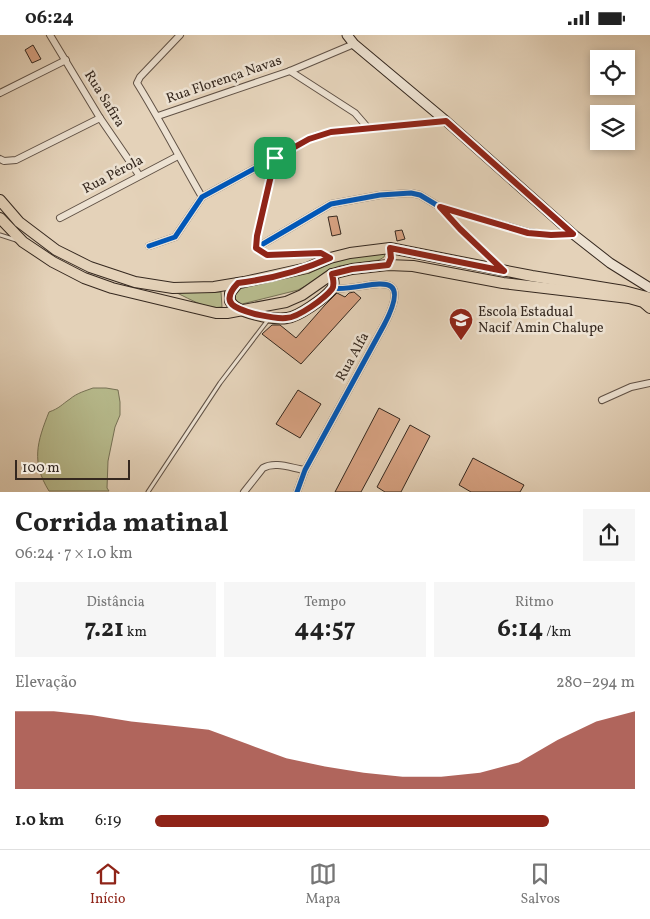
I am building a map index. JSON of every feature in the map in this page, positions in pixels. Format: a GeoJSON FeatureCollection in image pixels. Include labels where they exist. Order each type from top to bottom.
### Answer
{"type":"FeatureCollection","features":[{"type":"Feature","properties":{"kind":"main road"},"geometry":{"type":"LineString","coordinates":[[347,35],[354,44],[446,121],[573,234],[610,263],[650,288]]}},
{"type":"Feature","properties":{"kind":"main road"},"geometry":{"type":"LineString","coordinates":[[0,200],[19,222],[56,250],[90,267],[135,282],[173,288],[214,287],[238,283],[291,273],[330,258],[350,253],[390,248],[504,271],[624,291],[650,298]]}},
{"type":"Feature","properties":{"kind":"main road"},"geometry":{"type":"LineString","coordinates":[[0,218],[23,242],[53,262],[84,278],[112,288],[207,312],[227,313],[286,302],[302,295],[332,274],[352,269],[388,265],[413,266],[503,283],[629,298],[643,302],[650,308]]}},
{"type":"Feature","properties":{"kind":"main road"},"geometry":{"type":"LineString","coordinates":[[388,265],[391,258],[390,248]]}},
{"type":"Feature","properties":{"kind":"main road"},"geometry":{"type":"LineString","coordinates":[[624,291],[627,285],[627,273]]}},
{"type":"Feature","properties":{"kind":"main road"},"geometry":{"type":"LineString","coordinates":[[238,283],[230,293],[232,305],[240,310],[270,318],[286,319],[304,310],[332,288],[334,283],[332,274]]}},
{"type":"Feature","properties":{"kind":"main road"},"geometry":{"type":"LineString","coordinates":[[304,310],[315,286]]}},
{"type":"Feature","properties":{"kind":"street","name":"Rua Safira"},"geometry":{"type":"LineString","coordinates":[[50,35],[100,117],[139,175]]}},
{"type":"Feature","properties":{"kind":"street"},"geometry":{"type":"LineString","coordinates":[[180,35],[140,77],[137,83],[158,116],[178,156],[202,197]]}},
{"type":"Feature","properties":{"kind":"street","name":"Rua Florença Navas"},"geometry":{"type":"LineString","coordinates":[[158,116],[290,71],[354,44]]}},
{"type":"Feature","properties":{"kind":"street"},"geometry":{"type":"LineString","coordinates":[[0,93],[66,60]]}},
{"type":"Feature","properties":{"kind":"street"},"geometry":{"type":"LineString","coordinates":[[290,71],[355,113],[368,128]]}},
{"type":"Feature","properties":{"kind":"street"},"geometry":{"type":"LineString","coordinates":[[0,159],[4,161],[16,160],[100,117]]}},
{"type":"Feature","properties":{"kind":"street"},"geometry":{"type":"LineString","coordinates":[[149,246],[175,237],[202,197],[318,135],[331,132],[446,121]]}},
{"type":"Feature","properties":{"kind":"street","name":"Rua Pérola"},"geometry":{"type":"LineString","coordinates":[[60,218],[178,156]]}},
{"type":"Feature","properties":{"kind":"street"},"geometry":{"type":"LineString","coordinates":[[256,248],[257,236],[275,158]]}},
{"type":"Feature","properties":{"kind":"street"},"geometry":{"type":"LineString","coordinates":[[256,248],[322,208],[338,202],[380,195],[411,193],[420,195],[440,207],[528,233],[573,234]]}},
{"type":"Feature","properties":{"kind":"street"},"geometry":{"type":"LineString","coordinates":[[440,207],[504,271]]}},
{"type":"Feature","properties":{"kind":"street"},"geometry":{"type":"LineString","coordinates":[[256,248],[267,255],[321,253],[330,258]]}},
{"type":"Feature","properties":{"kind":"street","name":"Rua Alfa"},"geometry":{"type":"LineString","coordinates":[[297,491],[305,470],[384,325],[394,302],[394,291],[387,284],[379,283],[342,289],[332,288]]}},
{"type":"Feature","properties":{"kind":"street"},"geometry":{"type":"LineString","coordinates":[[602,400],[631,387],[650,383]]}},
{"type":"Feature","properties":{"kind":"street"},"geometry":{"type":"LineString","coordinates":[[244,491],[267,465],[273,464],[305,470]]}},
{"type":"Feature","properties":{"kind":"lane"},"geometry":{"type":"LineString","coordinates":[[0,235],[23,242]]}},
{"type":"Feature","properties":{"kind":"lane"},"geometry":{"type":"LineString","coordinates":[[148,491],[220,383],[270,318]]}},
{"type":"Feature","properties":{"kind":"green space"},"geometry":{"type":"Polygon","coordinates":[[[386,251],[384,257],[379,260],[339,266],[324,273],[298,290],[242,304],[238,304],[234,298],[239,289],[312,271],[354,254],[386,251]]]}},
{"type":"Feature","properties":{"kind":"green space"},"geometry":{"type":"Polygon","coordinates":[[[221,292],[222,307],[216,308],[177,293],[221,292]]]}},
{"type":"Feature","properties":{"kind":"green space"},"geometry":{"type":"Polygon","coordinates":[[[93,388],[118,390],[120,402],[120,415],[115,427],[108,461],[107,488],[109,491],[49,491],[40,471],[38,452],[41,433],[49,412],[58,408],[75,395],[93,388]]]}},
{"type":"Feature","properties":{"kind":"building"},"geometry":{"type":"Polygon","coordinates":[[[33,45],[41,59],[32,63],[25,50],[33,45]]]}},
{"type":"Feature","properties":{"kind":"building"},"geometry":{"type":"Polygon","coordinates":[[[337,216],[341,234],[332,236],[328,217],[337,216]]]}},
{"type":"Feature","properties":{"kind":"building"},"geometry":{"type":"Polygon","coordinates":[[[402,230],[405,239],[397,241],[395,231],[402,230]]]}},
{"type":"Feature","properties":{"kind":"building"},"geometry":{"type":"Polygon","coordinates":[[[354,292],[361,298],[301,364],[262,334],[272,325],[280,325],[296,338],[337,293],[345,297],[349,293],[354,292]]]}},
{"type":"Feature","properties":{"kind":"building"},"geometry":{"type":"Polygon","coordinates":[[[298,390],[321,404],[300,438],[276,424],[298,390]]]}},
{"type":"Feature","properties":{"kind":"building"},"geometry":{"type":"Polygon","coordinates":[[[379,408],[400,419],[361,492],[335,492],[379,408]]]}},
{"type":"Feature","properties":{"kind":"building"},"geometry":{"type":"Polygon","coordinates":[[[410,425],[430,436],[401,492],[385,492],[377,487],[410,425]]]}},
{"type":"Feature","properties":{"kind":"building"},"geometry":{"type":"Polygon","coordinates":[[[473,458],[524,485],[520,492],[471,492],[459,485],[473,458]]]}},
{"type":"Feature","properties":{"kind":"cycle path"},"geometry":{"type":"LineString","coordinates":[[149,246],[175,237],[202,197],[318,135],[446,121]]}},
{"type":"Feature","properties":{"kind":"cycle path"},"geometry":{"type":"LineString","coordinates":[[256,248],[331,204],[380,195],[411,193],[420,195],[440,207],[504,271]]}},
{"type":"Feature","properties":{"kind":"cycle path"},"geometry":{"type":"LineString","coordinates":[[297,492],[305,470],[393,305],[394,293],[390,286],[382,284],[332,288]]}},
{"type":"Feature","properties":{"kind":"place","name":"Escola Estadual Nacif Amin Chalupe"},"geometry":{"type":"Point","coordinates":[461,341]}},
{"type":"Feature","properties":{"kind":"route"},"geometry":{"type":"LineString","coordinates":[[446,121],[573,234],[540,235],[528,233],[440,207],[504,271],[390,248],[391,258],[388,265],[352,269],[332,274],[334,283],[332,288],[321,299],[292,317],[286,319],[270,318],[240,310],[232,305],[230,293],[233,288],[238,283],[283,275],[307,268],[330,258],[321,253],[267,255],[256,248],[257,236],[275,158],[309,139],[331,132],[446,121]]}}]}
